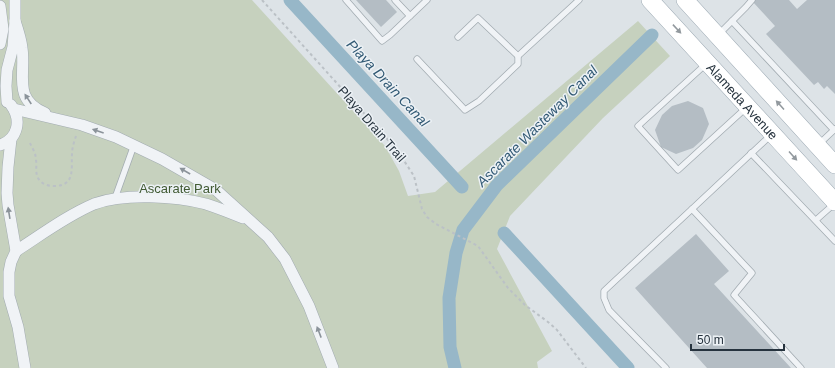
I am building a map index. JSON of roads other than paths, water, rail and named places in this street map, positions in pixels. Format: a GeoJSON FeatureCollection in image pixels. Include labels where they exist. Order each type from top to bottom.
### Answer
{"type":"FeatureCollection","features":[{"type":"Feature","properties":{"kind":"main road","name":"Alameda Avenue"},"geometry":{"type":"LineString","coordinates":[[650,0],[773,133],[835,203]]}},
{"type":"Feature","properties":{"kind":"main road","name":"Alameda Avenue"},"geometry":{"type":"LineString","coordinates":[[684,0],[835,165]]}},
{"type":"Feature","properties":{"kind":"street"},"geometry":{"type":"LineString","coordinates":[[15,0],[13,47],[7,70],[6,86],[7,103],[17,117],[17,125],[11,139],[7,193],[16,251]]}},
{"type":"Feature","properties":{"kind":"street"},"geometry":{"type":"LineString","coordinates":[[0,6],[3,29],[0,44]]}},
{"type":"Feature","properties":{"kind":"street"},"geometry":{"type":"LineString","coordinates":[[15,21],[22,49],[22,86],[25,97],[32,105],[41,111],[60,120]]}},
{"type":"Feature","properties":{"kind":"street"},"geometry":{"type":"LineString","coordinates":[[7,103],[116,137],[162,158],[216,190],[268,237],[285,259],[309,306],[333,368]]}},
{"type":"Feature","properties":{"kind":"street"},"geometry":{"type":"LineString","coordinates":[[0,145],[11,139]]}},
{"type":"Feature","properties":{"kind":"street"},"geometry":{"type":"LineString","coordinates":[[25,368],[18,327],[9,296],[9,272],[11,262],[16,251],[74,214],[95,204],[115,198],[139,197],[179,199],[205,204],[249,220]]}},
{"type":"Feature","properties":{"kind":"street"},"geometry":{"type":"LineString","coordinates":[[0,289],[9,296]]}},
{"type":"Feature","properties":{"kind":"lane"},"geometry":{"type":"LineString","coordinates":[[346,0],[382,41],[427,0]]}},
{"type":"Feature","properties":{"kind":"lane"},"geometry":{"type":"LineString","coordinates":[[395,0],[410,16]]}},
{"type":"Feature","properties":{"kind":"lane"},"geometry":{"type":"LineString","coordinates":[[518,56],[579,0]]}},
{"type":"Feature","properties":{"kind":"lane"},"geometry":{"type":"LineString","coordinates":[[717,35],[752,0]]}},
{"type":"Feature","properties":{"kind":"lane"},"geometry":{"type":"LineString","coordinates":[[417,59],[465,110],[479,101],[518,64],[518,56],[478,18],[458,37]]}},
{"type":"Feature","properties":{"kind":"lane"},"geometry":{"type":"LineString","coordinates":[[732,21],[834,130],[817,145]]}},
{"type":"Feature","properties":{"kind":"lane"},"geometry":{"type":"LineString","coordinates":[[708,62],[638,126],[678,170],[748,106]]}},
{"type":"Feature","properties":{"kind":"lane"},"geometry":{"type":"LineString","coordinates":[[666,368],[609,310],[604,298],[604,291],[773,133]]}},
{"type":"Feature","properties":{"kind":"lane"},"geometry":{"type":"LineString","coordinates":[[115,198],[134,145]]}},
{"type":"Feature","properties":{"kind":"lane"},"geometry":{"type":"LineString","coordinates":[[751,153],[835,241]]}},
{"type":"Feature","properties":{"kind":"lane"},"geometry":{"type":"LineString","coordinates":[[816,220],[835,203]]}},
{"type":"Feature","properties":{"kind":"lane"},"geometry":{"type":"LineString","coordinates":[[692,209],[752,273],[734,295],[801,368]]}},
{"type":"Feature","properties":{"kind":"waterway","name":"Playa Drain Canal"},"geometry":{"type":"LineString","coordinates":[[290,0],[462,187]]}},
{"type":"Feature","properties":{"kind":"waterway","name":"Ascarate Wasteway Canal"},"geometry":{"type":"LineString","coordinates":[[455,368],[450,347],[449,298],[456,253],[463,230],[497,185],[652,35]]}},
{"type":"Feature","properties":{"kind":"waterway","name":"Playa Drain Canal"},"geometry":{"type":"LineString","coordinates":[[504,233],[628,368]]}},
{"type":"Feature","properties":{"kind":"park label","name":"Ascarate Park"},"geometry":{"type":"Point","coordinates":[180,188]}}]}
